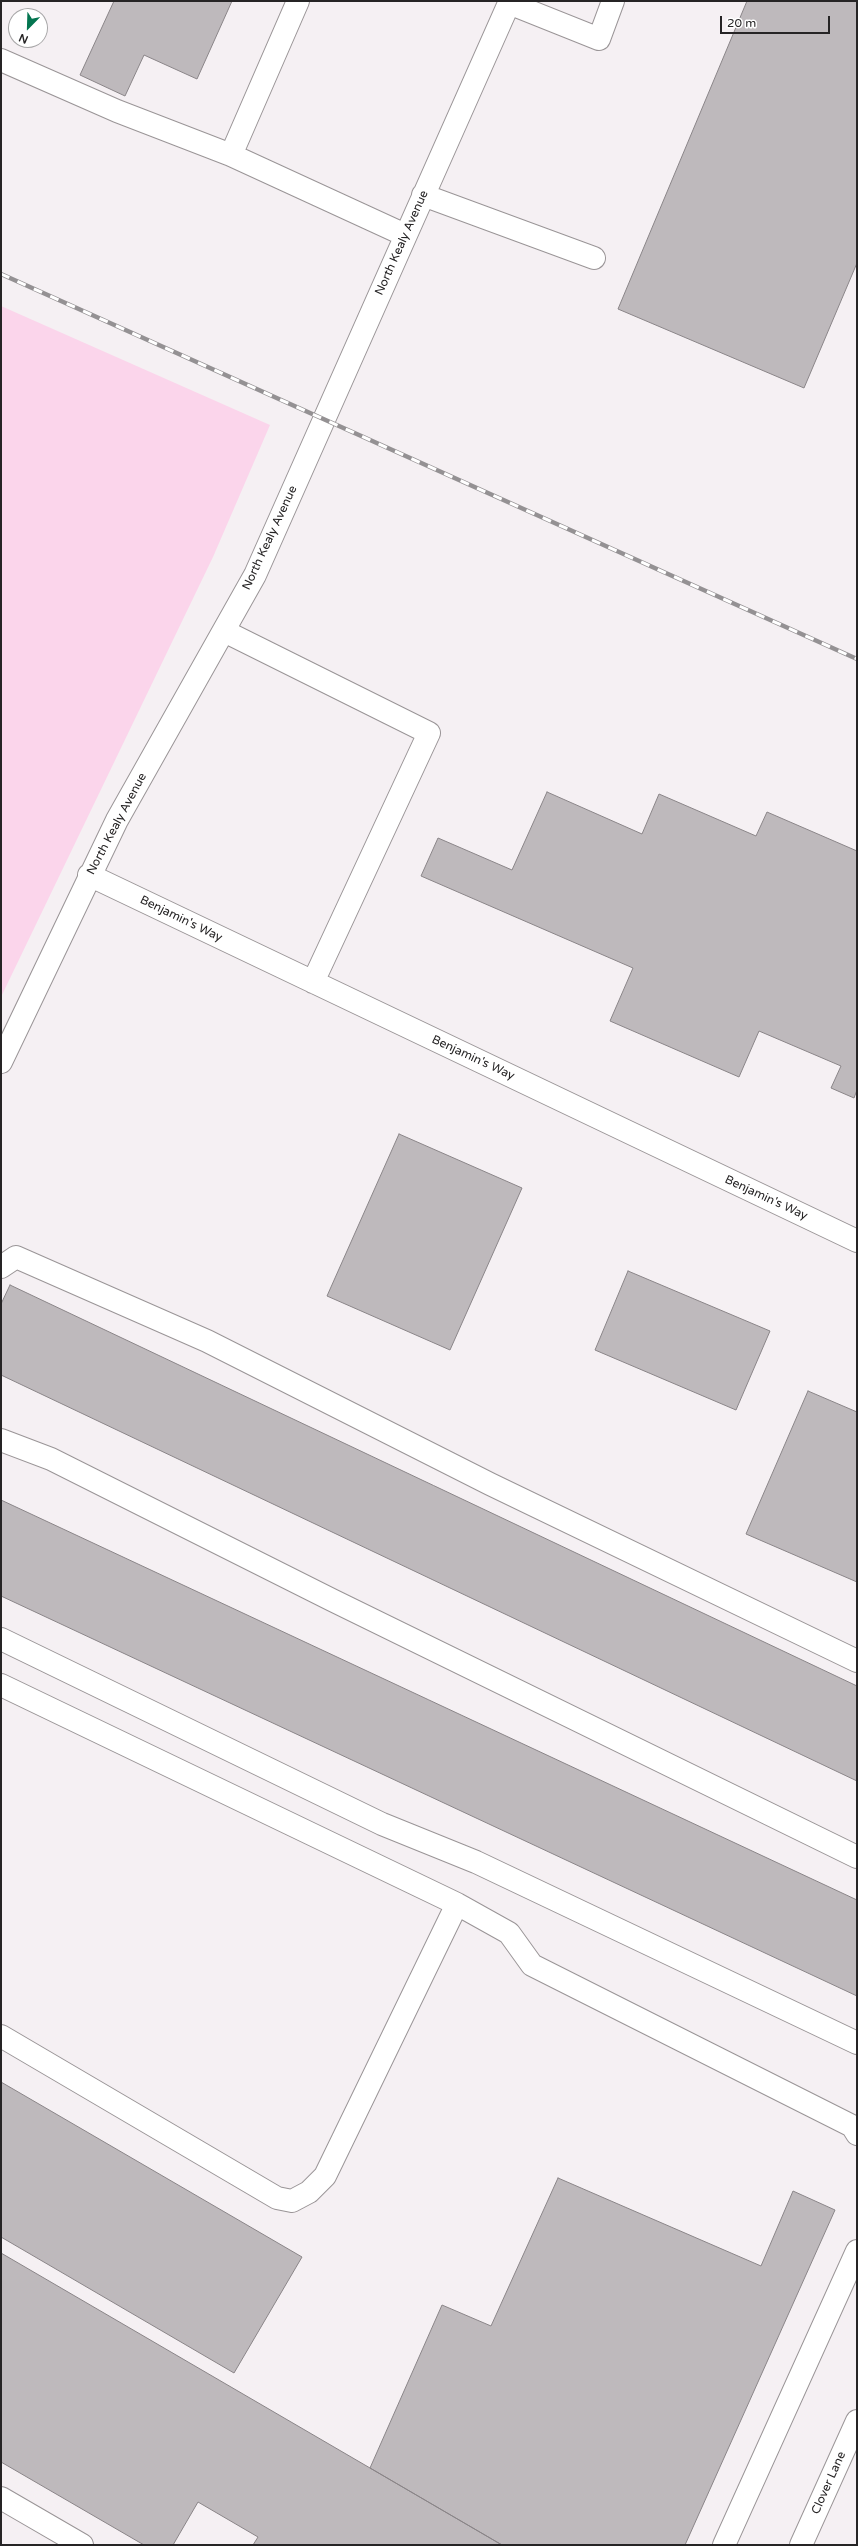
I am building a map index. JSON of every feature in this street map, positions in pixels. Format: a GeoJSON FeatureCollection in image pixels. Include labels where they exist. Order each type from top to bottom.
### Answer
{"type":"FeatureCollection","features":[{"type":"Feature","properties":{"kind":"street"},"geometry":{"type":"LineString","coordinates":[[232,155],[298,1]]}},
{"type":"Feature","properties":{"kind":"street"},"geometry":{"type":"LineString","coordinates":[[509,2],[599,39],[613,1]]}},
{"type":"Feature","properties":{"kind":"street","name":"North Kealy Avenue"},"geometry":{"type":"LineString","coordinates":[[1,1062],[90,875],[118,820],[255,575],[509,2]]}},
{"type":"Feature","properties":{"kind":"street"},"geometry":{"type":"LineString","coordinates":[[1,60],[117,111],[232,155],[405,235]]}},
{"type":"Feature","properties":{"kind":"street"},"geometry":{"type":"LineString","coordinates":[[423,195],[594,258]]}},
{"type":"Feature","properties":{"kind":"street"},"geometry":{"type":"LineString","coordinates":[[224,631],[429,733],[313,982]]}},
{"type":"Feature","properties":{"kind":"street","name":"Benjamin's Way"},"geometry":{"type":"LineString","coordinates":[[90,875],[857,1241]]}},
{"type":"Feature","properties":{"kind":"street"},"geometry":{"type":"LineString","coordinates":[[1,1267],[16,1257],[206,1341],[490,1484],[857,1660]]}},
{"type":"Feature","properties":{"kind":"street"},"geometry":{"type":"LineString","coordinates":[[1,1440],[51,1459],[332,1600],[857,1857]]}},
{"type":"Feature","properties":{"kind":"street"},"geometry":{"type":"LineString","coordinates":[[1,1639],[382,1824],[476,1862],[857,2043]]}},
{"type":"Feature","properties":{"kind":"street"},"geometry":{"type":"LineString","coordinates":[[1,1685],[457,1904],[509,1933],[532,1965],[852,2126],[857,2134]]}},
{"type":"Feature","properties":{"kind":"street"},"geometry":{"type":"LineString","coordinates":[[1,2036],[277,2198],[292,2201],[309,2192],[325,2176],[457,1904]]}},
{"type":"Feature","properties":{"kind":"street"},"geometry":{"type":"LineString","coordinates":[[724,2545],[857,2252]]}},
{"type":"Feature","properties":{"kind":"street","name":"Clover Lane"},"geometry":{"type":"LineString","coordinates":[[801,2545],[857,2421]]}},
{"type":"Feature","properties":{"kind":"street"},"geometry":{"type":"LineString","coordinates":[[1,2498],[82,2545]]}},
{"type":"Feature","properties":{"kind":"shaded area"},"geometry":{"type":"Polygon","coordinates":[[[1,306],[270,425],[213,557],[1,997],[1,306]]]}},
{"type":"Feature","properties":{"kind":"building"},"geometry":{"type":"Polygon","coordinates":[[[114,1],[232,1],[197,79],[144,55],[125,96],[80,75],[114,1]]]}},
{"type":"Feature","properties":{"kind":"building"},"geometry":{"type":"Polygon","coordinates":[[[747,1],[857,1],[857,263],[804,388],[618,309],[747,1]]]}},
{"type":"Feature","properties":{"kind":"building"},"geometry":{"type":"Polygon","coordinates":[[[547,792],[642,834],[659,794],[756,836],[767,812],[857,851],[857,1090],[854,1098],[831,1088],[841,1066],[759,1031],[739,1077],[610,1021],[633,968],[421,876],[438,838],[512,870],[547,792]]]}},
{"type":"Feature","properties":{"kind":"building"},"geometry":{"type":"Polygon","coordinates":[[[399,1134],[522,1188],[450,1350],[327,1296],[399,1134]]]}},
{"type":"Feature","properties":{"kind":"building"},"geometry":{"type":"Polygon","coordinates":[[[628,1271],[770,1331],[736,1410],[595,1350],[628,1271]]]}},
{"type":"Feature","properties":{"kind":"building"},"geometry":{"type":"Polygon","coordinates":[[[10,1285],[857,1686],[857,1781],[1,1375],[1,1304],[10,1285]]]}},
{"type":"Feature","properties":{"kind":"building"},"geometry":{"type":"Polygon","coordinates":[[[808,1391],[857,1412],[857,1582],[746,1534],[808,1391]]]}},
{"type":"Feature","properties":{"kind":"building"},"geometry":{"type":"Polygon","coordinates":[[[1,1500],[857,1900],[857,1996],[1,1596],[1,1500]]]}},
{"type":"Feature","properties":{"kind":"building"},"geometry":{"type":"Polygon","coordinates":[[[1,2082],[302,2257],[234,2373],[1,2237],[1,2082]]]}},
{"type":"Feature","properties":{"kind":"building"},"geometry":{"type":"Polygon","coordinates":[[[558,2178],[761,2266],[793,2191],[835,2210],[685,2545],[502,2545],[370,2468],[442,2305],[491,2326],[558,2178]]]}},
{"type":"Feature","properties":{"kind":"building"},"geometry":{"type":"Polygon","coordinates":[[[1,2253],[502,2545],[253,2545],[258,2537],[198,2502],[173,2545],[144,2545],[1,2462],[1,2253]]]}},
{"type":"Feature","properties":{"kind":"railway"},"geometry":{"type":"LineString","coordinates":[[1,274],[857,659]]}}]}
